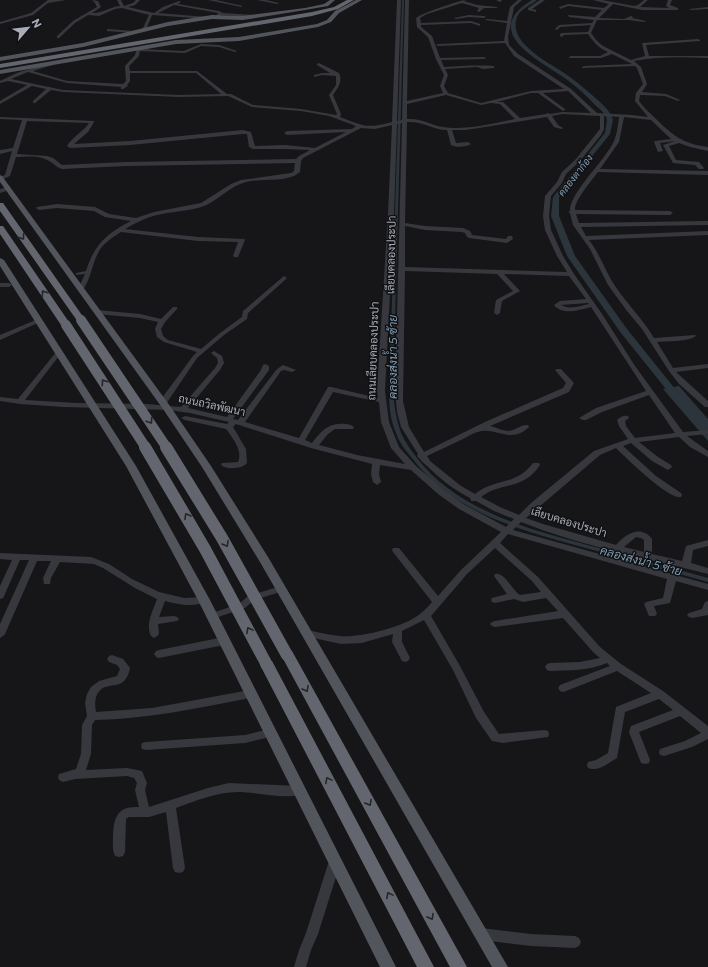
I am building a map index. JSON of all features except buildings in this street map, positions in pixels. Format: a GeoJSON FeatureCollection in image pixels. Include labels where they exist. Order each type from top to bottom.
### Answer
{"type":"FeatureCollection","features":[{"type":"Feature","properties":{"kind":"highway"},"geometry":{"type":"LineString","coordinates":[[103,48],[132,41],[321,9],[345,1]]}},
{"type":"Feature","properties":{"kind":"highway"},"geometry":{"type":"LineString","coordinates":[[0,65],[312,14],[334,9],[345,1]]}},
{"type":"Feature","properties":{"kind":"highway"},"geometry":{"type":"LineString","coordinates":[[0,204],[149,420],[193,489],[226,544],[459,967]]}},
{"type":"Feature","properties":{"kind":"highway"},"geometry":{"type":"LineString","coordinates":[[0,228],[136,430],[166,481],[224,582],[426,967]]}},
{"type":"Feature","properties":{"kind":"main road"},"geometry":{"type":"LineString","coordinates":[[0,59],[83,45],[133,32],[219,16],[237,19],[314,8],[333,0]]}},
{"type":"Feature","properties":{"kind":"main road"},"geometry":{"type":"LineString","coordinates":[[0,72],[184,40],[232,40],[323,24],[331,20],[337,12],[360,0]]}},
{"type":"Feature","properties":{"kind":"main road"},"geometry":{"type":"LineString","coordinates":[[0,178],[4,190],[98,312],[165,405],[206,466],[281,588],[500,967]]}},
{"type":"Feature","properties":{"kind":"main road"},"geometry":{"type":"LineString","coordinates":[[0,260],[131,466],[204,600],[388,967]]}},
{"type":"Feature","properties":{"kind":"street"},"geometry":{"type":"LineString","coordinates":[[0,22],[32,14],[49,1],[64,0]]}},
{"type":"Feature","properties":{"kind":"street"},"geometry":{"type":"LineString","coordinates":[[58,37],[74,22],[99,7],[97,2],[94,0]]}},
{"type":"Feature","properties":{"kind":"street"},"geometry":{"type":"LineString","coordinates":[[119,0],[122,7]]}},
{"type":"Feature","properties":{"kind":"street"},"geometry":{"type":"LineString","coordinates":[[88,14],[100,15],[112,9],[134,4],[138,0]]}},
{"type":"Feature","properties":{"kind":"street"},"geometry":{"type":"LineString","coordinates":[[144,30],[154,13],[184,0]]}},
{"type":"Feature","properties":{"kind":"street"},"geometry":{"type":"LineString","coordinates":[[210,0],[241,6]]}},
{"type":"Feature","properties":{"kind":"street"},"geometry":{"type":"LineString","coordinates":[[259,0],[277,3]]}},
{"type":"Feature","properties":{"kind":"street","name":"ถนนเลียบคลองประปา"},"geometry":{"type":"LineString","coordinates":[[399,0],[399,122],[382,401],[385,422],[395,448],[413,468],[462,508],[509,529],[708,587]]}},
{"type":"Feature","properties":{"kind":"street","name":"เลียบคลองประปา"},"geometry":{"type":"LineString","coordinates":[[407,0],[411,13],[404,103],[399,122],[403,224],[399,390],[401,410],[406,432],[423,458],[453,485],[474,499],[494,509],[519,520],[618,548],[708,571]]}},
{"type":"Feature","properties":{"kind":"street"},"geometry":{"type":"LineString","coordinates":[[520,0],[512,7],[506,42],[516,55],[568,90],[601,116],[602,129],[578,160],[564,173],[560,182],[550,193],[546,202],[546,219],[548,230],[571,274],[651,393],[682,435],[693,445],[708,455]]}},
{"type":"Feature","properties":{"kind":"street"},"geometry":{"type":"LineString","coordinates":[[535,11],[529,9],[543,0]]}},
{"type":"Feature","properties":{"kind":"street"},"geometry":{"type":"LineString","coordinates":[[595,0],[642,9],[677,10],[668,6],[670,0]]}},
{"type":"Feature","properties":{"kind":"street"},"geometry":{"type":"LineString","coordinates":[[635,7],[646,0]]}},
{"type":"Feature","properties":{"kind":"street"},"geometry":{"type":"LineString","coordinates":[[411,13],[422,14],[440,10],[463,1],[478,6],[496,7]]}},
{"type":"Feature","properties":{"kind":"street"},"geometry":{"type":"LineString","coordinates":[[589,33],[595,20],[604,9],[612,3]]}},
{"type":"Feature","properties":{"kind":"street"},"geometry":{"type":"LineString","coordinates":[[174,4],[218,12],[219,16]]}},
{"type":"Feature","properties":{"kind":"street"},"geometry":{"type":"LineString","coordinates":[[560,8],[568,5],[604,9]]}},
{"type":"Feature","properties":{"kind":"street"},"geometry":{"type":"LineString","coordinates":[[478,6],[482,8],[479,11]]}},
{"type":"Feature","properties":{"kind":"street"},"geometry":{"type":"LineString","coordinates":[[122,7],[154,13],[207,18]]}},
{"type":"Feature","properties":{"kind":"street"},"geometry":{"type":"LineString","coordinates":[[691,9],[708,8]]}},
{"type":"Feature","properties":{"kind":"street"},"geometry":{"type":"LineString","coordinates":[[422,14],[418,18],[418,24],[420,28],[430,36],[438,59],[443,68],[446,77],[442,86],[446,94]]}},
{"type":"Feature","properties":{"kind":"street"},"geometry":{"type":"LineString","coordinates":[[418,24],[469,16],[509,22]]}},
{"type":"Feature","properties":{"kind":"street"},"geometry":{"type":"LineString","coordinates":[[568,16],[595,20]]}},
{"type":"Feature","properties":{"kind":"street"},"geometry":{"type":"LineString","coordinates":[[557,29],[559,26],[595,20],[629,18],[644,21]]}},
{"type":"Feature","properties":{"kind":"street"},"geometry":{"type":"LineString","coordinates":[[436,22],[471,22],[479,25]]}},
{"type":"Feature","properties":{"kind":"street"},"geometry":{"type":"LineString","coordinates":[[108,30],[133,32]]}},
{"type":"Feature","properties":{"kind":"street"},"geometry":{"type":"LineString","coordinates":[[562,36],[562,34],[589,33]]}},
{"type":"Feature","properties":{"kind":"street"},"geometry":{"type":"LineString","coordinates":[[589,33],[595,42],[638,65],[645,82],[638,93],[637,101],[660,129],[678,141],[694,147],[708,149]]}},
{"type":"Feature","properties":{"kind":"street"},"geometry":{"type":"LineString","coordinates":[[223,47],[232,40]]}},
{"type":"Feature","properties":{"kind":"street"},"geometry":{"type":"LineString","coordinates":[[647,57],[644,44],[698,40]]}},
{"type":"Feature","properties":{"kind":"street"},"geometry":{"type":"LineString","coordinates":[[438,44],[506,42]]}},
{"type":"Feature","properties":{"kind":"street"},"geometry":{"type":"LineString","coordinates":[[119,94],[126,86],[128,79],[127,66],[136,56],[139,49],[182,52],[199,46],[223,47],[235,51]]}},
{"type":"Feature","properties":{"kind":"street"},"geometry":{"type":"LineString","coordinates":[[571,57],[603,56],[612,52]]}},
{"type":"Feature","properties":{"kind":"street"},"geometry":{"type":"LineString","coordinates":[[631,61],[647,57],[708,57]]}},
{"type":"Feature","properties":{"kind":"street"},"geometry":{"type":"LineString","coordinates":[[438,59],[484,58]]}},
{"type":"Feature","properties":{"kind":"street"},"geometry":{"type":"LineString","coordinates":[[0,82],[6,80],[7,78],[59,61]]}},
{"type":"Feature","properties":{"kind":"street"},"geometry":{"type":"LineString","coordinates":[[319,64],[337,74]]}},
{"type":"Feature","properties":{"kind":"street"},"geometry":{"type":"LineString","coordinates":[[584,67],[638,65]]}},
{"type":"Feature","properties":{"kind":"street"},"geometry":{"type":"LineString","coordinates":[[443,68],[478,66],[483,68],[492,68]]}},
{"type":"Feature","properties":{"kind":"street"},"geometry":{"type":"LineString","coordinates":[[28,71],[65,82],[126,86]]}},
{"type":"Feature","properties":{"kind":"street"},"geometry":{"type":"LineString","coordinates":[[127,72],[197,72],[226,95],[252,106],[301,110],[337,117],[359,127],[375,128],[399,122],[418,120],[438,128],[449,130],[472,128],[548,114],[571,113],[653,119]]}},
{"type":"Feature","properties":{"kind":"street"},"geometry":{"type":"LineString","coordinates":[[316,76],[322,74],[337,74]]}},
{"type":"Feature","properties":{"kind":"street"},"geometry":{"type":"LineString","coordinates":[[337,74],[338,82],[331,95],[339,114],[337,117]]}},
{"type":"Feature","properties":{"kind":"street"},"geometry":{"type":"LineString","coordinates":[[6,80],[49,89],[119,94],[184,96],[226,95]]}},
{"type":"Feature","properties":{"kind":"street"},"geometry":{"type":"LineString","coordinates":[[0,103],[31,85]]}},
{"type":"Feature","properties":{"kind":"street"},"geometry":{"type":"LineString","coordinates":[[35,102],[49,89]]}},
{"type":"Feature","properties":{"kind":"street"},"geometry":{"type":"LineString","coordinates":[[404,103],[446,94],[479,104],[538,91],[568,90]]}},
{"type":"Feature","properties":{"kind":"street"},"geometry":{"type":"LineString","coordinates":[[538,91],[563,110]]}},
{"type":"Feature","properties":{"kind":"street"},"geometry":{"type":"LineString","coordinates":[[638,93],[666,95],[678,100]]}},
{"type":"Feature","properties":{"kind":"street"},"geometry":{"type":"LineString","coordinates":[[490,102],[501,103],[519,120]]}},
{"type":"Feature","properties":{"kind":"street"},"geometry":{"type":"LineString","coordinates":[[548,114],[556,126],[561,128]]}},
{"type":"Feature","properties":{"kind":"street"},"geometry":{"type":"LineString","coordinates":[[620,116],[616,143],[578,196],[572,212],[576,225],[593,249],[607,278],[620,298],[638,320],[671,370],[708,405]]}},
{"type":"Feature","properties":{"kind":"street"},"geometry":{"type":"LineString","coordinates":[[0,118],[92,122],[86,131],[70,146],[130,143],[244,132],[249,133],[252,146],[255,148],[313,149]]}},
{"type":"Feature","properties":{"kind":"street"},"geometry":{"type":"LineString","coordinates":[[0,178],[7,176],[25,119]]}},
{"type":"Feature","properties":{"kind":"street"},"geometry":{"type":"LineString","coordinates":[[81,289],[88,278],[88,272],[101,245],[136,220],[151,214],[187,209],[204,204],[231,186],[243,181],[265,177],[293,175],[297,172],[298,161],[301,157],[313,149],[359,127]]}},
{"type":"Feature","properties":{"kind":"street"},"geometry":{"type":"LineString","coordinates":[[286,133],[353,130]]}},
{"type":"Feature","properties":{"kind":"street"},"geometry":{"type":"LineString","coordinates":[[449,130],[454,145],[468,144]]}},
{"type":"Feature","properties":{"kind":"street"},"geometry":{"type":"LineString","coordinates":[[660,150],[657,142],[678,141]]}},
{"type":"Feature","properties":{"kind":"street"},"geometry":{"type":"LineString","coordinates":[[678,141],[666,145],[672,160],[699,164],[701,168]]}},
{"type":"Feature","properties":{"kind":"street"},"geometry":{"type":"LineString","coordinates":[[0,152],[14,152],[46,157],[52,160],[56,165],[62,167],[126,164],[298,161]]}},
{"type":"Feature","properties":{"kind":"street"},"geometry":{"type":"LineString","coordinates":[[596,170],[708,173]]}},
{"type":"Feature","properties":{"kind":"street"},"geometry":{"type":"LineString","coordinates":[[39,208],[57,206],[92,209],[99,210],[107,216],[136,220]]}},
{"type":"Feature","properties":{"kind":"street"},"geometry":{"type":"LineString","coordinates":[[572,212],[608,214],[670,213]]}},
{"type":"Feature","properties":{"kind":"street"},"geometry":{"type":"LineString","coordinates":[[576,225],[708,223]]}},
{"type":"Feature","properties":{"kind":"street"},"geometry":{"type":"LineString","coordinates":[[403,224],[425,228],[463,230],[468,232],[470,236],[507,241],[510,239],[510,236]]}},
{"type":"Feature","properties":{"kind":"street"},"geometry":{"type":"LineString","coordinates":[[121,230],[198,239],[242,240],[236,256]]}},
{"type":"Feature","properties":{"kind":"street"},"geometry":{"type":"LineString","coordinates":[[585,238],[708,233]]}},
{"type":"Feature","properties":{"kind":"street"},"geometry":{"type":"LineString","coordinates":[[402,269],[571,274]]}},
{"type":"Feature","properties":{"kind":"street"},"geometry":{"type":"LineString","coordinates":[[78,274],[88,272]]}},
{"type":"Feature","properties":{"kind":"street"},"geometry":{"type":"LineString","coordinates":[[497,313],[500,300],[517,290],[500,272]]}},
{"type":"Feature","properties":{"kind":"street"},"geometry":{"type":"LineString","coordinates":[[165,405],[195,357],[222,334],[245,318],[245,312],[284,278]]}},
{"type":"Feature","properties":{"kind":"street"},"geometry":{"type":"LineString","coordinates":[[0,284],[9,285]]}},
{"type":"Feature","properties":{"kind":"street"},"geometry":{"type":"LineString","coordinates":[[175,308],[162,321],[158,333],[162,339],[202,351]]}},
{"type":"Feature","properties":{"kind":"street"},"geometry":{"type":"LineString","coordinates":[[98,312],[137,316],[162,321]]}},
{"type":"Feature","properties":{"kind":"street"},"geometry":{"type":"LineString","coordinates":[[0,338],[38,321]]}},
{"type":"Feature","properties":{"kind":"street"},"geometry":{"type":"LineString","coordinates":[[652,340],[692,336]]}},
{"type":"Feature","properties":{"kind":"street"},"geometry":{"type":"LineString","coordinates":[[20,402],[59,352]]}},
{"type":"Feature","properties":{"kind":"street"},"geometry":{"type":"LineString","coordinates":[[184,409],[218,369],[221,360],[220,357],[214,353]]}},
{"type":"Feature","properties":{"kind":"street"},"geometry":{"type":"LineString","coordinates":[[225,465],[240,465],[243,463],[245,457],[237,439],[234,422],[265,370],[265,366]]}},
{"type":"Feature","properties":{"kind":"street"},"geometry":{"type":"LineString","coordinates":[[671,370],[708,366]]}},
{"type":"Feature","properties":{"kind":"street"},"geometry":{"type":"LineString","coordinates":[[234,422],[278,370],[283,367],[292,370]]}},
{"type":"Feature","properties":{"kind":"street"},"geometry":{"type":"LineString","coordinates":[[423,458],[488,424],[566,390],[570,382],[559,370]]}},
{"type":"Feature","properties":{"kind":"street"},"geometry":{"type":"LineString","coordinates":[[301,442],[331,389],[382,401]]}},
{"type":"Feature","properties":{"kind":"street"},"geometry":{"type":"LineString","coordinates":[[616,407],[651,393]]}},
{"type":"Feature","properties":{"kind":"street"},"geometry":{"type":"LineString","coordinates":[[583,418],[599,410],[651,393]]}},
{"type":"Feature","properties":{"kind":"street","name":"ถนนถวิลพัฒนา"},"geometry":{"type":"LineString","coordinates":[[0,399],[20,402],[93,406],[165,405],[234,422],[342,455],[376,463],[413,468]]}},
{"type":"Feature","properties":{"kind":"street"},"geometry":{"type":"LineString","coordinates":[[185,418],[234,422]]}},
{"type":"Feature","properties":{"kind":"street"},"geometry":{"type":"LineString","coordinates":[[624,418],[621,420],[622,426],[634,440],[654,459],[668,467]]}},
{"type":"Feature","properties":{"kind":"street"},"geometry":{"type":"LineString","coordinates":[[314,446],[324,433],[331,427],[342,425],[350,426]]}},
{"type":"Feature","properties":{"kind":"street"},"geometry":{"type":"LineString","coordinates":[[423,458],[484,428],[510,434],[526,427]]}},
{"type":"Feature","properties":{"kind":"street"},"geometry":{"type":"LineString","coordinates":[[307,634],[351,640],[362,639],[398,629],[417,621],[426,615],[438,603],[464,572],[509,529],[588,460],[604,450],[634,440],[708,432]]}},
{"type":"Feature","properties":{"kind":"street"},"geometry":{"type":"LineString","coordinates":[[617,445],[653,478],[678,495]]}},
{"type":"Feature","properties":{"kind":"street"},"geometry":{"type":"LineString","coordinates":[[376,463],[375,474],[377,482]]}},
{"type":"Feature","properties":{"kind":"street"},"geometry":{"type":"LineString","coordinates":[[474,499],[489,488],[511,484],[529,474],[536,465]]}},
{"type":"Feature","properties":{"kind":"street"},"geometry":{"type":"LineString","coordinates":[[618,548],[631,535],[637,534],[645,536],[648,539],[648,556]]}},
{"type":"Feature","properties":{"kind":"street"},"geometry":{"type":"LineString","coordinates":[[495,543],[525,570],[591,644],[618,667],[660,694],[708,733],[688,744],[664,752]]}},
{"type":"Feature","properties":{"kind":"street"},"geometry":{"type":"LineString","coordinates":[[686,565],[689,548],[708,543]]}},
{"type":"Feature","properties":{"kind":"street"},"geometry":{"type":"LineString","coordinates":[[396,550],[438,603]]}},
{"type":"Feature","properties":{"kind":"street"},"geometry":{"type":"LineString","coordinates":[[0,556],[98,561],[129,581],[162,598],[177,601],[204,600]]}},
{"type":"Feature","properties":{"kind":"street"},"geometry":{"type":"LineString","coordinates":[[0,596],[17,557]]}},
{"type":"Feature","properties":{"kind":"street"},"geometry":{"type":"LineString","coordinates":[[0,634],[34,558]]}},
{"type":"Feature","properties":{"kind":"street"},"geometry":{"type":"LineString","coordinates":[[47,582],[47,578],[57,560]]}},
{"type":"Feature","properties":{"kind":"street"},"geometry":{"type":"LineString","coordinates":[[498,576],[514,596],[522,600],[547,594]]}},
{"type":"Feature","properties":{"kind":"street"},"geometry":{"type":"LineString","coordinates":[[652,614],[649,604],[667,601],[672,577]]}},
{"type":"Feature","properties":{"kind":"street"},"geometry":{"type":"LineString","coordinates":[[212,616],[242,606],[251,598],[281,588]]}},
{"type":"Feature","properties":{"kind":"street"},"geometry":{"type":"LineString","coordinates":[[495,600],[514,596]]}},
{"type":"Feature","properties":{"kind":"street"},"geometry":{"type":"LineString","coordinates":[[154,634],[153,621],[162,598]]}},
{"type":"Feature","properties":{"kind":"street"},"geometry":{"type":"LineString","coordinates":[[692,615],[706,612],[708,604]]}},
{"type":"Feature","properties":{"kind":"street"},"geometry":{"type":"LineString","coordinates":[[495,624],[564,614]]}},
{"type":"Feature","properties":{"kind":"street"},"geometry":{"type":"LineString","coordinates":[[426,615],[480,714],[496,738],[503,739],[544,734]]}},
{"type":"Feature","properties":{"kind":"street"},"geometry":{"type":"LineString","coordinates":[[153,621],[174,619]]}},
{"type":"Feature","properties":{"kind":"street"},"geometry":{"type":"LineString","coordinates":[[398,629],[397,642],[405,658]]}},
{"type":"Feature","properties":{"kind":"street"},"geometry":{"type":"LineString","coordinates":[[159,654],[224,641]]}},
{"type":"Feature","properties":{"kind":"street"},"geometry":{"type":"LineString","coordinates":[[550,667],[594,664],[608,658]]}},
{"type":"Feature","properties":{"kind":"street"},"geometry":{"type":"LineString","coordinates":[[92,716],[89,710],[89,702],[95,690],[102,684],[119,680],[124,673],[124,665],[112,659]]}},
{"type":"Feature","properties":{"kind":"street"},"geometry":{"type":"LineString","coordinates":[[563,688],[618,667]]}},
{"type":"Feature","properties":{"kind":"street"},"geometry":{"type":"LineString","coordinates":[[92,716],[111,716],[139,713],[250,694]]}},
{"type":"Feature","properties":{"kind":"street"},"geometry":{"type":"LineString","coordinates":[[592,765],[598,764],[613,755],[620,710],[660,694]]}},
{"type":"Feature","properties":{"kind":"street"},"geometry":{"type":"LineString","coordinates":[[645,760],[634,732],[635,729],[681,711]]}},
{"type":"Feature","properties":{"kind":"street"},"geometry":{"type":"LineString","coordinates":[[77,775],[82,769],[86,754],[87,725],[92,716]]}},
{"type":"Feature","properties":{"kind":"street"},"geometry":{"type":"LineString","coordinates":[[146,746],[245,739],[270,733]]}},
{"type":"Feature","properties":{"kind":"street"},"geometry":{"type":"LineString","coordinates":[[63,777],[127,772],[138,774],[142,783],[140,790],[144,812]]}},
{"type":"Feature","properties":{"kind":"street"},"geometry":{"type":"LineString","coordinates":[[119,852],[122,816],[133,812],[144,812],[207,792],[230,788],[267,789],[285,792],[299,791]]}},
{"type":"Feature","properties":{"kind":"street"},"geometry":{"type":"LineString","coordinates":[[170,805],[179,868]]}},
{"type":"Feature","properties":{"kind":"street"},"geometry":{"type":"LineString","coordinates":[[300,967],[335,861]]}},
{"type":"Feature","properties":{"kind":"street"},"geometry":{"type":"LineString","coordinates":[[481,934],[531,940],[575,942]]}},
{"type":"Feature","properties":{"kind":"shaded area"},"geometry":{"type":"Polygon","coordinates":[[[679,386],[708,419],[708,441],[663,389],[679,386]]]}},
{"type":"Feature","properties":{"kind":"waterway","name":"คลองส่งน้ำ 5 ซ้าย"},"geometry":{"type":"LineString","coordinates":[[403,0],[391,391],[394,419],[401,440],[422,469],[443,487],[466,503],[492,516],[546,535],[708,580]]}},
{"type":"Feature","properties":{"kind":"waterway","name":"คลองตาก้อง"},"geometry":{"type":"LineString","coordinates":[[535,0],[522,8],[516,15],[513,25],[515,35],[521,44],[530,52],[568,78],[588,95],[606,112],[610,120],[608,133],[556,197],[555,216],[571,256],[624,331],[677,397]]}}]}
